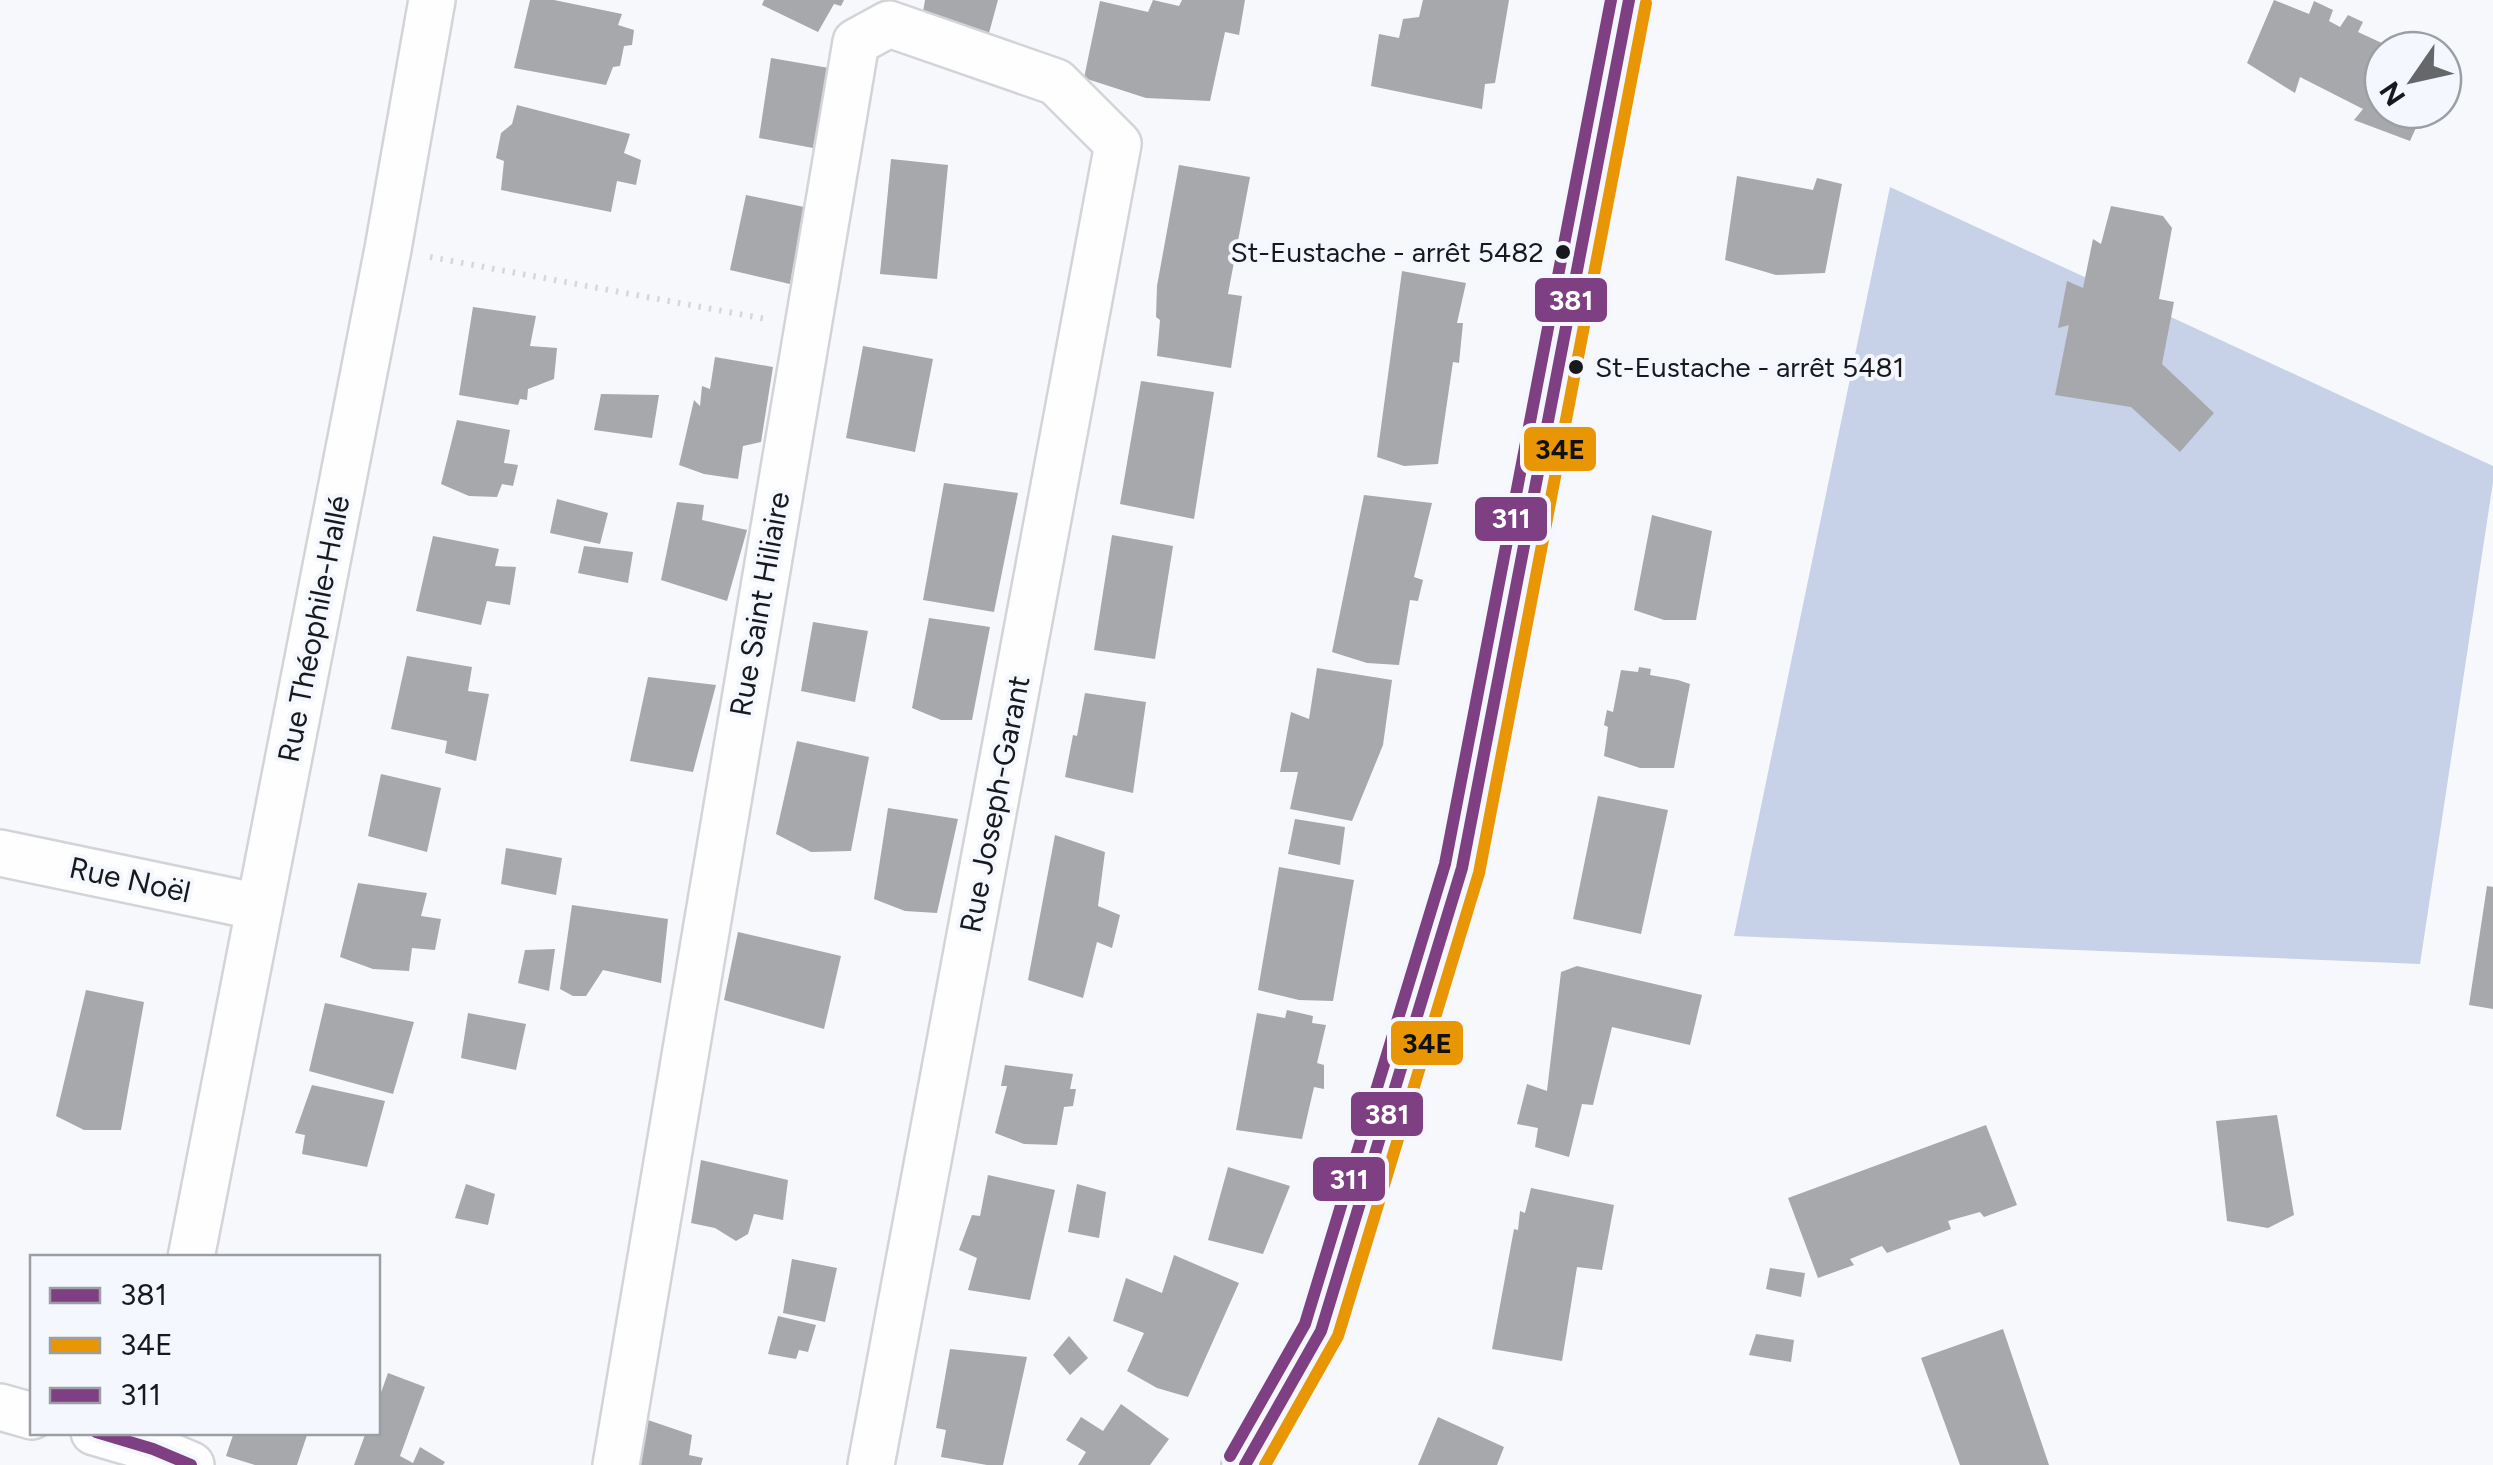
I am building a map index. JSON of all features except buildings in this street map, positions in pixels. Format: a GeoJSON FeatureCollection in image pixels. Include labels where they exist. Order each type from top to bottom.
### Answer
{"type":"FeatureCollection","features":[{"type":"Feature","properties":{"kind":"street","name":"Rue Théophile-Hallé"},"geometry":{"type":"LineString","coordinates":[[192,1255],[388,249],[432,0]]}},
{"type":"Feature","properties":{"kind":"street"},"geometry":{"type":"LineString","coordinates":[[1245,1465],[1322,1331],[1462,868],[1628,0]]}},
{"type":"Feature","properties":{"kind":"street","name":"Rue Saint Hiliaire"},"geometry":{"type":"LineString","coordinates":[[616,1465],[856,42],[889,24],[1056,82],[1118,144]]}},
{"type":"Feature","properties":{"kind":"street","name":"Rue Joseph-Garant"},"geometry":{"type":"LineString","coordinates":[[871,1465],[1118,144]]}},
{"type":"Feature","properties":{"kind":"street","name":"Rue Noël"},"geometry":{"type":"LineString","coordinates":[[0,853],[259,907]]}},
{"type":"Feature","properties":{"kind":"street"},"geometry":{"type":"LineString","coordinates":[[0,1407],[30,1415]]}},
{"type":"Feature","properties":{"kind":"street"},"geometry":{"type":"LineString","coordinates":[[107,1435],[167,1449]]}},
{"type":"Feature","properties":{"kind":"path"},"geometry":{"type":"LineString","coordinates":[[388,249],[807,326]]}},
{"type":"Feature","properties":{"kind":"shaded area"},"geometry":{"type":"Polygon","coordinates":[[[1890,187],[2493,466],[2420,964],[1734,936],[1890,187]]]}},
{"type":"Feature","properties":{"kind":"transit line","name":"311"},"geometry":{"type":"LineString","coordinates":[[1230,1456],[1305,1324],[1445,864],[1611,0]]}},
{"type":"Feature","properties":{"kind":"transit line","name":"381"},"geometry":{"type":"LineString","coordinates":[[1245,1465],[1321,1331],[1462,868],[1629,0]]}},
{"type":"Feature","properties":{"kind":"transit line","name":"34E"},"geometry":{"type":"LineString","coordinates":[[1265,1465],[1338,1336],[1479,873],[1646,3]]}},
{"type":"Feature","properties":{"kind":"transit line","name":"381"},"geometry":{"type":"LineString","coordinates":[[106,1435],[191,1465]]}},
{"type":"Feature","properties":{"kind":"place","name":"St-Eustache - arrêt 5482"},"geometry":{"type":"Point","coordinates":[1563,252]}},
{"type":"Feature","properties":{"kind":"place","name":"St-Eustache - arrêt 5481"},"geometry":{"type":"Point","coordinates":[1576,367]}}]}
